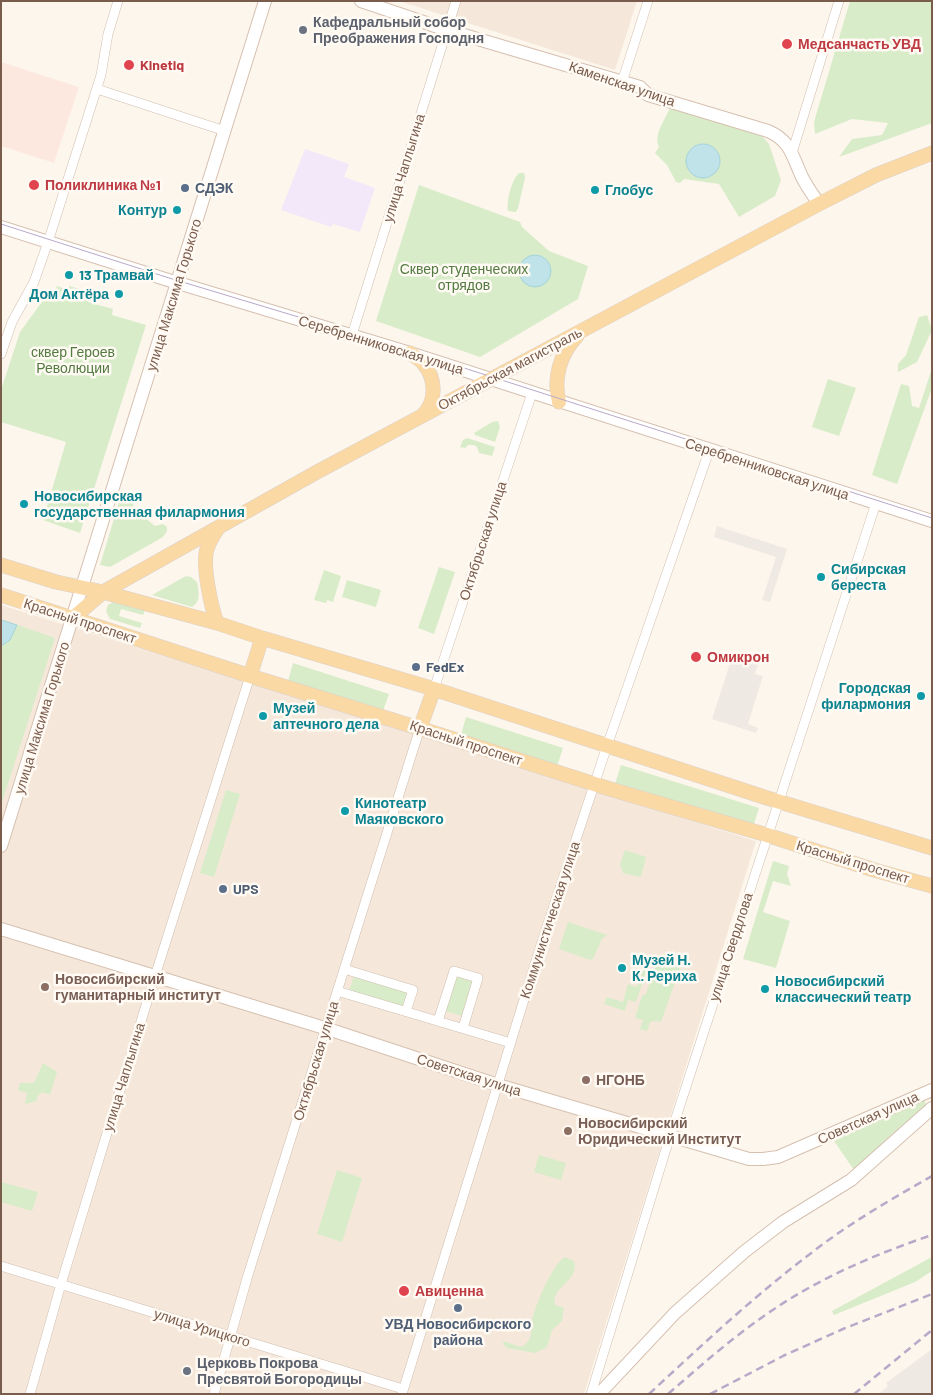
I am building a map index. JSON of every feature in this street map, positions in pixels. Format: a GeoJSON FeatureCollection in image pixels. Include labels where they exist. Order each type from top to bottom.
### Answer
{"type":"FeatureCollection","features":[{"type":"Feature","properties":{"kind":"main road","name":"Октябрьская магистраль"},"geometry":{"type":"LineString","coordinates":[[73,618],[103,592],[317,472],[819,204],[876,175],[929,155]]}},
{"type":"Feature","properties":{"kind":"main road"},"geometry":{"type":"LineString","coordinates":[[559,402],[557,393],[560,361],[567,346],[581,331]]}},
{"type":"Feature","properties":{"kind":"main road"},"geometry":{"type":"LineString","coordinates":[[410,353],[422,361],[429,371],[434,384],[433,398],[428,410],[420,418]]}},
{"type":"Feature","properties":{"kind":"main road"},"geometry":{"type":"LineString","coordinates":[[217,623],[212,608],[207,577],[206,549],[218,527]]}},
{"type":"Feature","properties":{"kind":"main road","name":"Красный проспект"},"geometry":{"type":"LineString","coordinates":[[1,566],[217,623],[434,689],[778,801],[932,848]]}},
{"type":"Feature","properties":{"kind":"main road","name":"Красный проспект"},"geometry":{"type":"LineString","coordinates":[[1,595],[250,676],[595,784],[932,886]]}},
{"type":"Feature","properties":{"kind":"main road"},"geometry":{"type":"LineString","coordinates":[[250,676],[262,638]]}},
{"type":"Feature","properties":{"kind":"main road"},"geometry":{"type":"LineString","coordinates":[[420,728],[434,689]]}},
{"type":"Feature","properties":{"kind":"street"},"geometry":{"type":"LineString","coordinates":[[1,354],[12,322],[34,282],[48,242],[101,75],[108,34],[118,1]]}},
{"type":"Feature","properties":{"kind":"street","name":"улица Максима Горького"},"geometry":{"type":"LineString","coordinates":[[1,846],[265,1]]}},
{"type":"Feature","properties":{"kind":"street","name":"Каменская улица"},"geometry":{"type":"LineString","coordinates":[[361,1],[447,30],[622,82],[640,88],[648,95],[768,131],[782,139],[792,153],[803,179],[819,204]]}},
{"type":"Feature","properties":{"kind":"street","name":"улица Чаплыгина"},"geometry":{"type":"LineString","coordinates":[[352,335],[456,1]]}},
{"type":"Feature","properties":{"kind":"street"},"geometry":{"type":"LineString","coordinates":[[622,82],[648,1]]}},
{"type":"Feature","properties":{"kind":"street"},"geometry":{"type":"LineString","coordinates":[[792,153],[839,1]]}},
{"type":"Feature","properties":{"kind":"street"},"geometry":{"type":"LineString","coordinates":[[97,88],[225,131]]}},
{"type":"Feature","properties":{"kind":"street","name":"Серебренниковская улица"},"geometry":{"type":"LineString","coordinates":[[1,226],[410,353],[709,451],[932,521]]}},
{"type":"Feature","properties":{"kind":"street","name":"Октябрьская улица"},"geometry":{"type":"LineString","coordinates":[[434,689],[532,393]]}},
{"type":"Feature","properties":{"kind":"street","name":"Коммунистическая улица"},"geometry":{"type":"LineString","coordinates":[[403,1392],[530,977],[607,746],[709,451]]}},
{"type":"Feature","properties":{"kind":"street","name":"улица Свердлова"},"geometry":{"type":"LineString","coordinates":[[591,1394],[670,1136],[876,503]]}},
{"type":"Feature","properties":{"kind":"street","name":"улица Чаплыгина"},"geometry":{"type":"LineString","coordinates":[[30,1394],[61,1284],[155,976],[250,676]]}},
{"type":"Feature","properties":{"kind":"street","name":"Октябрьская улица"},"geometry":{"type":"LineString","coordinates":[[214,1394],[230,1336],[420,728]]}},
{"type":"Feature","properties":{"kind":"street","name":"Советская улица"},"geometry":{"type":"LineString","coordinates":[[1,929],[326,1028],[498,1085],[749,1159],[778,1157],[932,1090]]}},
{"type":"Feature","properties":{"kind":"street"},"geometry":{"type":"LineString","coordinates":[[344,969],[413,990],[406,1011]]}},
{"type":"Feature","properties":{"kind":"street"},"geometry":{"type":"LineString","coordinates":[[438,1021],[454,971],[478,978],[463,1028]]}},
{"type":"Feature","properties":{"kind":"street"},"geometry":{"type":"LineString","coordinates":[[337,991],[511,1044]]}},
{"type":"Feature","properties":{"kind":"street"},"geometry":{"type":"LineString","coordinates":[[599,1394],[675,1313],[744,1252],[783,1222],[851,1180],[932,1108]]}},
{"type":"Feature","properties":{"kind":"street","name":"улица Урицкого"},"geometry":{"type":"LineString","coordinates":[[1,1266],[230,1336],[403,1392]]}},
{"type":"Feature","properties":{"kind":"shaded area"},"geometry":{"type":"Polygon","coordinates":[[[399,1],[637,1],[615,70],[399,1]]]}},
{"type":"Feature","properties":{"kind":"shaded area"},"geometry":{"type":"Polygon","coordinates":[[[1,62],[79,87],[54,163],[1,146],[1,62]]]}},
{"type":"Feature","properties":{"kind":"shaded area"},"geometry":{"type":"Polygon","coordinates":[[[305,149],[349,164],[344,177],[375,188],[360,232],[333,224],[331,227],[281,210],[305,149]]]}},
{"type":"Feature","properties":{"kind":"shaded area"},"geometry":{"type":"Polygon","coordinates":[[[717,526],[787,549],[770,602],[762,600],[776,557],[714,537],[717,526]]]}},
{"type":"Feature","properties":{"kind":"shaded area"},"geometry":{"type":"Polygon","coordinates":[[[1,605],[756,841],[584,1394],[1,1394],[1,605]]]}},
{"type":"Feature","properties":{"kind":"shaded area"},"geometry":{"type":"Polygon","coordinates":[[[733,654],[759,662],[755,674],[763,676],[748,724],[758,728],[756,733],[712,719],[733,654]]]}},
{"type":"Feature","properties":{"kind":"shaded area"},"geometry":{"type":"Polygon","coordinates":[[[932,1349],[932,1394],[879,1394],[888,1386],[886,1383],[932,1349]]]}},
{"type":"Feature","properties":{"kind":"green space"},"geometry":{"type":"Polygon","coordinates":[[[850,1],[932,1],[932,123],[839,157],[852,139],[882,135],[888,123],[852,119],[815,134],[814,122],[850,1]]]}},
{"type":"Feature","properties":{"kind":"green space"},"geometry":{"type":"Polygon","coordinates":[[[670,108],[755,128],[769,144],[781,180],[775,196],[739,217],[719,184],[684,179],[680,183],[676,182],[667,165],[655,153],[659,147],[657,138],[660,128],[670,108]],[[697,145],[689,151],[690,172],[700,177],[712,176],[697,145]]]}},
{"type":"Feature","properties":{"kind":"green space"},"geometry":{"type":"Polygon","coordinates":[[[519,173],[524,173],[525,178],[518,208],[516,212],[508,211],[510,190],[519,173]]]}},
{"type":"Feature","properties":{"kind":"green space","name":"Сквер студенческих отрядов"},"geometry":{"type":"Polygon","coordinates":[[[419,185],[520,222],[522,227],[549,251],[588,266],[578,299],[480,357],[376,321],[419,185]]]}},
{"type":"Feature","properties":{"kind":"green space","name":"сквер Героев Революции"},"geometry":{"type":"Polygon","coordinates":[[[57,286],[68,290],[69,286],[91,292],[88,302],[113,309],[112,315],[146,325],[80,533],[43,520],[66,442],[1,422],[1,390],[20,332],[49,292],[54,293],[57,286]]]}},
{"type":"Feature","properties":{"kind":"green space"},"geometry":{"type":"Polygon","coordinates":[[[927,315],[932,330],[917,362],[898,372],[898,364],[906,355],[919,317],[927,315]]]}},
{"type":"Feature","properties":{"kind":"green space"},"geometry":{"type":"Polygon","coordinates":[[[932,368],[932,388],[897,484],[872,475],[901,384],[909,386],[912,406],[919,408],[932,368]]]}},
{"type":"Feature","properties":{"kind":"green space"},"geometry":{"type":"Polygon","coordinates":[[[828,379],[856,388],[839,436],[812,427],[828,379]]]}},
{"type":"Feature","properties":{"kind":"green space"},"geometry":{"type":"Polygon","coordinates":[[[498,421],[500,427],[495,442],[475,435],[474,433],[492,422],[498,421]]]}},
{"type":"Feature","properties":{"kind":"green space"},"geometry":{"type":"Polygon","coordinates":[[[467,438],[495,447],[492,456],[479,453],[474,445],[468,445],[465,448],[460,447],[463,440],[467,438]]]}},
{"type":"Feature","properties":{"kind":"green space"},"geometry":{"type":"Polygon","coordinates":[[[122,492],[134,499],[133,508],[155,526],[163,524],[167,527],[167,531],[163,537],[110,567],[100,565],[122,492]]]}},
{"type":"Feature","properties":{"kind":"green space"},"geometry":{"type":"Polygon","coordinates":[[[439,567],[455,572],[434,634],[418,628],[439,567]]]}},
{"type":"Feature","properties":{"kind":"green space"},"geometry":{"type":"Polygon","coordinates":[[[324,570],[341,576],[333,602],[327,600],[326,603],[314,600],[324,570]]]}},
{"type":"Feature","properties":{"kind":"green space"},"geometry":{"type":"Polygon","coordinates":[[[186,576],[191,577],[198,585],[198,599],[192,607],[152,595],[186,576]]]}},
{"type":"Feature","properties":{"kind":"green space"},"geometry":{"type":"Polygon","coordinates":[[[347,580],[381,590],[376,607],[342,597],[347,580]]]}},
{"type":"Feature","properties":{"kind":"green space"},"geometry":{"type":"Polygon","coordinates":[[[113,602],[145,610],[143,615],[121,609],[119,616],[142,623],[140,628],[110,619],[106,611],[108,605],[113,602]]]}},
{"type":"Feature","properties":{"kind":"green space"},"geometry":{"type":"Polygon","coordinates":[[[1,619],[55,638],[1,805],[1,619]]]}},
{"type":"Feature","properties":{"kind":"green space"},"geometry":{"type":"Polygon","coordinates":[[[293,663],[389,694],[383,711],[288,681],[293,663]]]}},
{"type":"Feature","properties":{"kind":"green space"},"geometry":{"type":"Polygon","coordinates":[[[466,717],[563,748],[557,766],[461,735],[466,717]]]}},
{"type":"Feature","properties":{"kind":"green space"},"geometry":{"type":"Polygon","coordinates":[[[621,765],[759,808],[753,827],[615,784],[621,765]]]}},
{"type":"Feature","properties":{"kind":"green space"},"geometry":{"type":"Polygon","coordinates":[[[226,790],[240,794],[214,877],[200,873],[226,790]]]}},
{"type":"Feature","properties":{"kind":"green space"},"geometry":{"type":"Polygon","coordinates":[[[625,850],[646,857],[641,876],[623,873],[620,864],[625,850]]]}},
{"type":"Feature","properties":{"kind":"green space"},"geometry":{"type":"Polygon","coordinates":[[[773,861],[789,866],[787,874],[791,886],[773,881],[763,912],[790,921],[776,968],[743,959],[773,861]]]}},
{"type":"Feature","properties":{"kind":"green space"},"geometry":{"type":"Polygon","coordinates":[[[568,922],[607,935],[602,939],[593,959],[590,960],[559,949],[568,922]]]}},
{"type":"Feature","properties":{"kind":"green space"},"geometry":{"type":"Polygon","coordinates":[[[647,957],[651,958],[636,1002],[628,1000],[625,1011],[604,1004],[607,997],[623,1002],[628,984],[637,987],[647,957]]]}},
{"type":"Feature","properties":{"kind":"green space"},"geometry":{"type":"Polygon","coordinates":[[[657,961],[680,968],[661,1022],[650,1022],[647,1031],[640,1029],[643,1020],[635,1018],[642,996],[646,994],[657,961]]]}},
{"type":"Feature","properties":{"kind":"green space"},"geometry":{"type":"Polygon","coordinates":[[[454,971],[478,978],[466,1017],[442,1010],[454,971]]]}},
{"type":"Feature","properties":{"kind":"green space"},"geometry":{"type":"Polygon","coordinates":[[[354,976],[408,992],[404,1007],[349,991],[354,976]]]}},
{"type":"Feature","properties":{"kind":"green space"},"geometry":{"type":"Polygon","coordinates":[[[43,1063],[57,1072],[50,1095],[42,1092],[37,1097],[37,1101],[25,1104],[27,1093],[18,1090],[20,1083],[34,1083],[43,1063]]]}},
{"type":"Feature","properties":{"kind":"green space"},"geometry":{"type":"Polygon","coordinates":[[[923,1099],[927,1105],[854,1170],[834,1141],[923,1099]]]}},
{"type":"Feature","properties":{"kind":"green space"},"geometry":{"type":"Polygon","coordinates":[[[539,1155],[566,1163],[561,1180],[534,1172],[539,1155]]]}},
{"type":"Feature","properties":{"kind":"green space"},"geometry":{"type":"Polygon","coordinates":[[[337,1170],[362,1178],[342,1242],[317,1234],[337,1170]]]}},
{"type":"Feature","properties":{"kind":"green space"},"geometry":{"type":"Polygon","coordinates":[[[1,1182],[38,1192],[32,1211],[1,1202],[1,1182]]]}},
{"type":"Feature","properties":{"kind":"green space"},"geometry":{"type":"Polygon","coordinates":[[[565,1257],[574,1261],[575,1268],[570,1279],[557,1293],[555,1298],[555,1305],[564,1308],[562,1321],[552,1330],[547,1347],[535,1353],[507,1348],[503,1341],[521,1347],[527,1342],[531,1334],[531,1322],[541,1295],[555,1267],[565,1257]]]}},
{"type":"Feature","properties":{"kind":"green space"},"geometry":{"type":"Polygon","coordinates":[[[932,1257],[932,1271],[915,1282],[834,1315],[832,1311],[932,1257]]]}},
{"type":"Feature","properties":{"kind":"water"},"geometry":{"type":"Polygon","coordinates":[[[703,144],[710,145],[715,149],[719,154],[719,168],[715,173],[710,177],[703,178],[696,177],[691,173],[687,168],[686,161],[687,154],[691,149],[696,145],[703,144]]]}},
{"type":"Feature","properties":{"kind":"water"},"geometry":{"type":"Polygon","coordinates":[[[535,255],[541,256],[546,260],[550,265],[550,277],[546,282],[541,286],[535,287],[529,286],[524,282],[520,277],[519,271],[520,265],[524,260],[529,256],[535,255]]]}},
{"type":"Feature","properties":{"kind":"water"},"geometry":{"type":"Polygon","coordinates":[[[1,620],[17,625],[10,640],[1,646],[1,620]]]}},
{"type":"Feature","properties":{"kind":"tram line"},"geometry":{"type":"LineString","coordinates":[[1,224],[166,277],[411,351],[932,518]]}},
{"type":"Feature","properties":{"kind":"railway"},"geometry":{"type":"LineString","coordinates":[[649,1394],[748,1305],[824,1243],[854,1222],[932,1176]]}},
{"type":"Feature","properties":{"kind":"railway"},"geometry":{"type":"LineString","coordinates":[[668,1394],[745,1329],[798,1294],[863,1261],[932,1235]]}},
{"type":"Feature","properties":{"kind":"railway"},"geometry":{"type":"LineString","coordinates":[[710,1394],[783,1356],[843,1329],[932,1294]]}},
{"type":"Feature","properties":{"kind":"railway"},"geometry":{"type":"LineString","coordinates":[[854,1394],[932,1330]]}},
{"type":"Feature","properties":{"kind":"place","name":"Кафедральный собор Преображения Господня"},"geometry":{"type":"Point","coordinates":[303,30]}},
{"type":"Feature","properties":{"kind":"place","name":"Медсанчасть УВД"},"geometry":{"type":"Point","coordinates":[787,44]}},
{"type":"Feature","properties":{"kind":"place","name":"Kinetiq"},"geometry":{"type":"Point","coordinates":[129,65]}},
{"type":"Feature","properties":{"kind":"place","name":"Поликлиника №1"},"geometry":{"type":"Point","coordinates":[34,185]}},
{"type":"Feature","properties":{"kind":"place","name":"СДЭК"},"geometry":{"type":"Point","coordinates":[185,188]}},
{"type":"Feature","properties":{"kind":"place","name":"Глобус"},"geometry":{"type":"Point","coordinates":[595,190]}},
{"type":"Feature","properties":{"kind":"place","name":"Контур"},"geometry":{"type":"Point","coordinates":[177,210]}},
{"type":"Feature","properties":{"kind":"place","name":"13 Трамвай"},"geometry":{"type":"Point","coordinates":[69,275]}},
{"type":"Feature","properties":{"kind":"place","name":"Дом Актёра"},"geometry":{"type":"Point","coordinates":[119,294]}},
{"type":"Feature","properties":{"kind":"place","name":"Новосибирская государственная филармония"},"geometry":{"type":"Point","coordinates":[24,504]}},
{"type":"Feature","properties":{"kind":"place","name":"Сибирская береста"},"geometry":{"type":"Point","coordinates":[821,577]}},
{"type":"Feature","properties":{"kind":"place","name":"Омикрон"},"geometry":{"type":"Point","coordinates":[696,657]}},
{"type":"Feature","properties":{"kind":"place","name":"FedEx"},"geometry":{"type":"Point","coordinates":[416,667]}},
{"type":"Feature","properties":{"kind":"place","name":"Городская филармония"},"geometry":{"type":"Point","coordinates":[921,696]}},
{"type":"Feature","properties":{"kind":"place","name":"Музей аптечного дела"},"geometry":{"type":"Point","coordinates":[263,716]}},
{"type":"Feature","properties":{"kind":"place","name":"Кинотеатр Маяковского"},"geometry":{"type":"Point","coordinates":[345,811]}},
{"type":"Feature","properties":{"kind":"place","name":"UPS"},"geometry":{"type":"Point","coordinates":[223,889]}},
{"type":"Feature","properties":{"kind":"place","name":"Музей Н. К. Рериха"},"geometry":{"type":"Point","coordinates":[622,968]}},
{"type":"Feature","properties":{"kind":"place","name":"Новосибирский гуманитарный институт"},"geometry":{"type":"Point","coordinates":[45,987]}},
{"type":"Feature","properties":{"kind":"place","name":"Новосибирский классический театр"},"geometry":{"type":"Point","coordinates":[765,989]}},
{"type":"Feature","properties":{"kind":"place","name":"НГОНБ"},"geometry":{"type":"Point","coordinates":[586,1080]}},
{"type":"Feature","properties":{"kind":"place","name":"Новосибирский Юридический Институт"},"geometry":{"type":"Point","coordinates":[568,1131]}},
{"type":"Feature","properties":{"kind":"place","name":"Авиценна"},"geometry":{"type":"Point","coordinates":[404,1291]}},
{"type":"Feature","properties":{"kind":"place","name":"УВД Новосибирского района"},"geometry":{"type":"Point","coordinates":[458,1308]}},
{"type":"Feature","properties":{"kind":"place","name":"Церковь Покрова Пресвятой Богородицы"},"geometry":{"type":"Point","coordinates":[187,1371]}}]}
